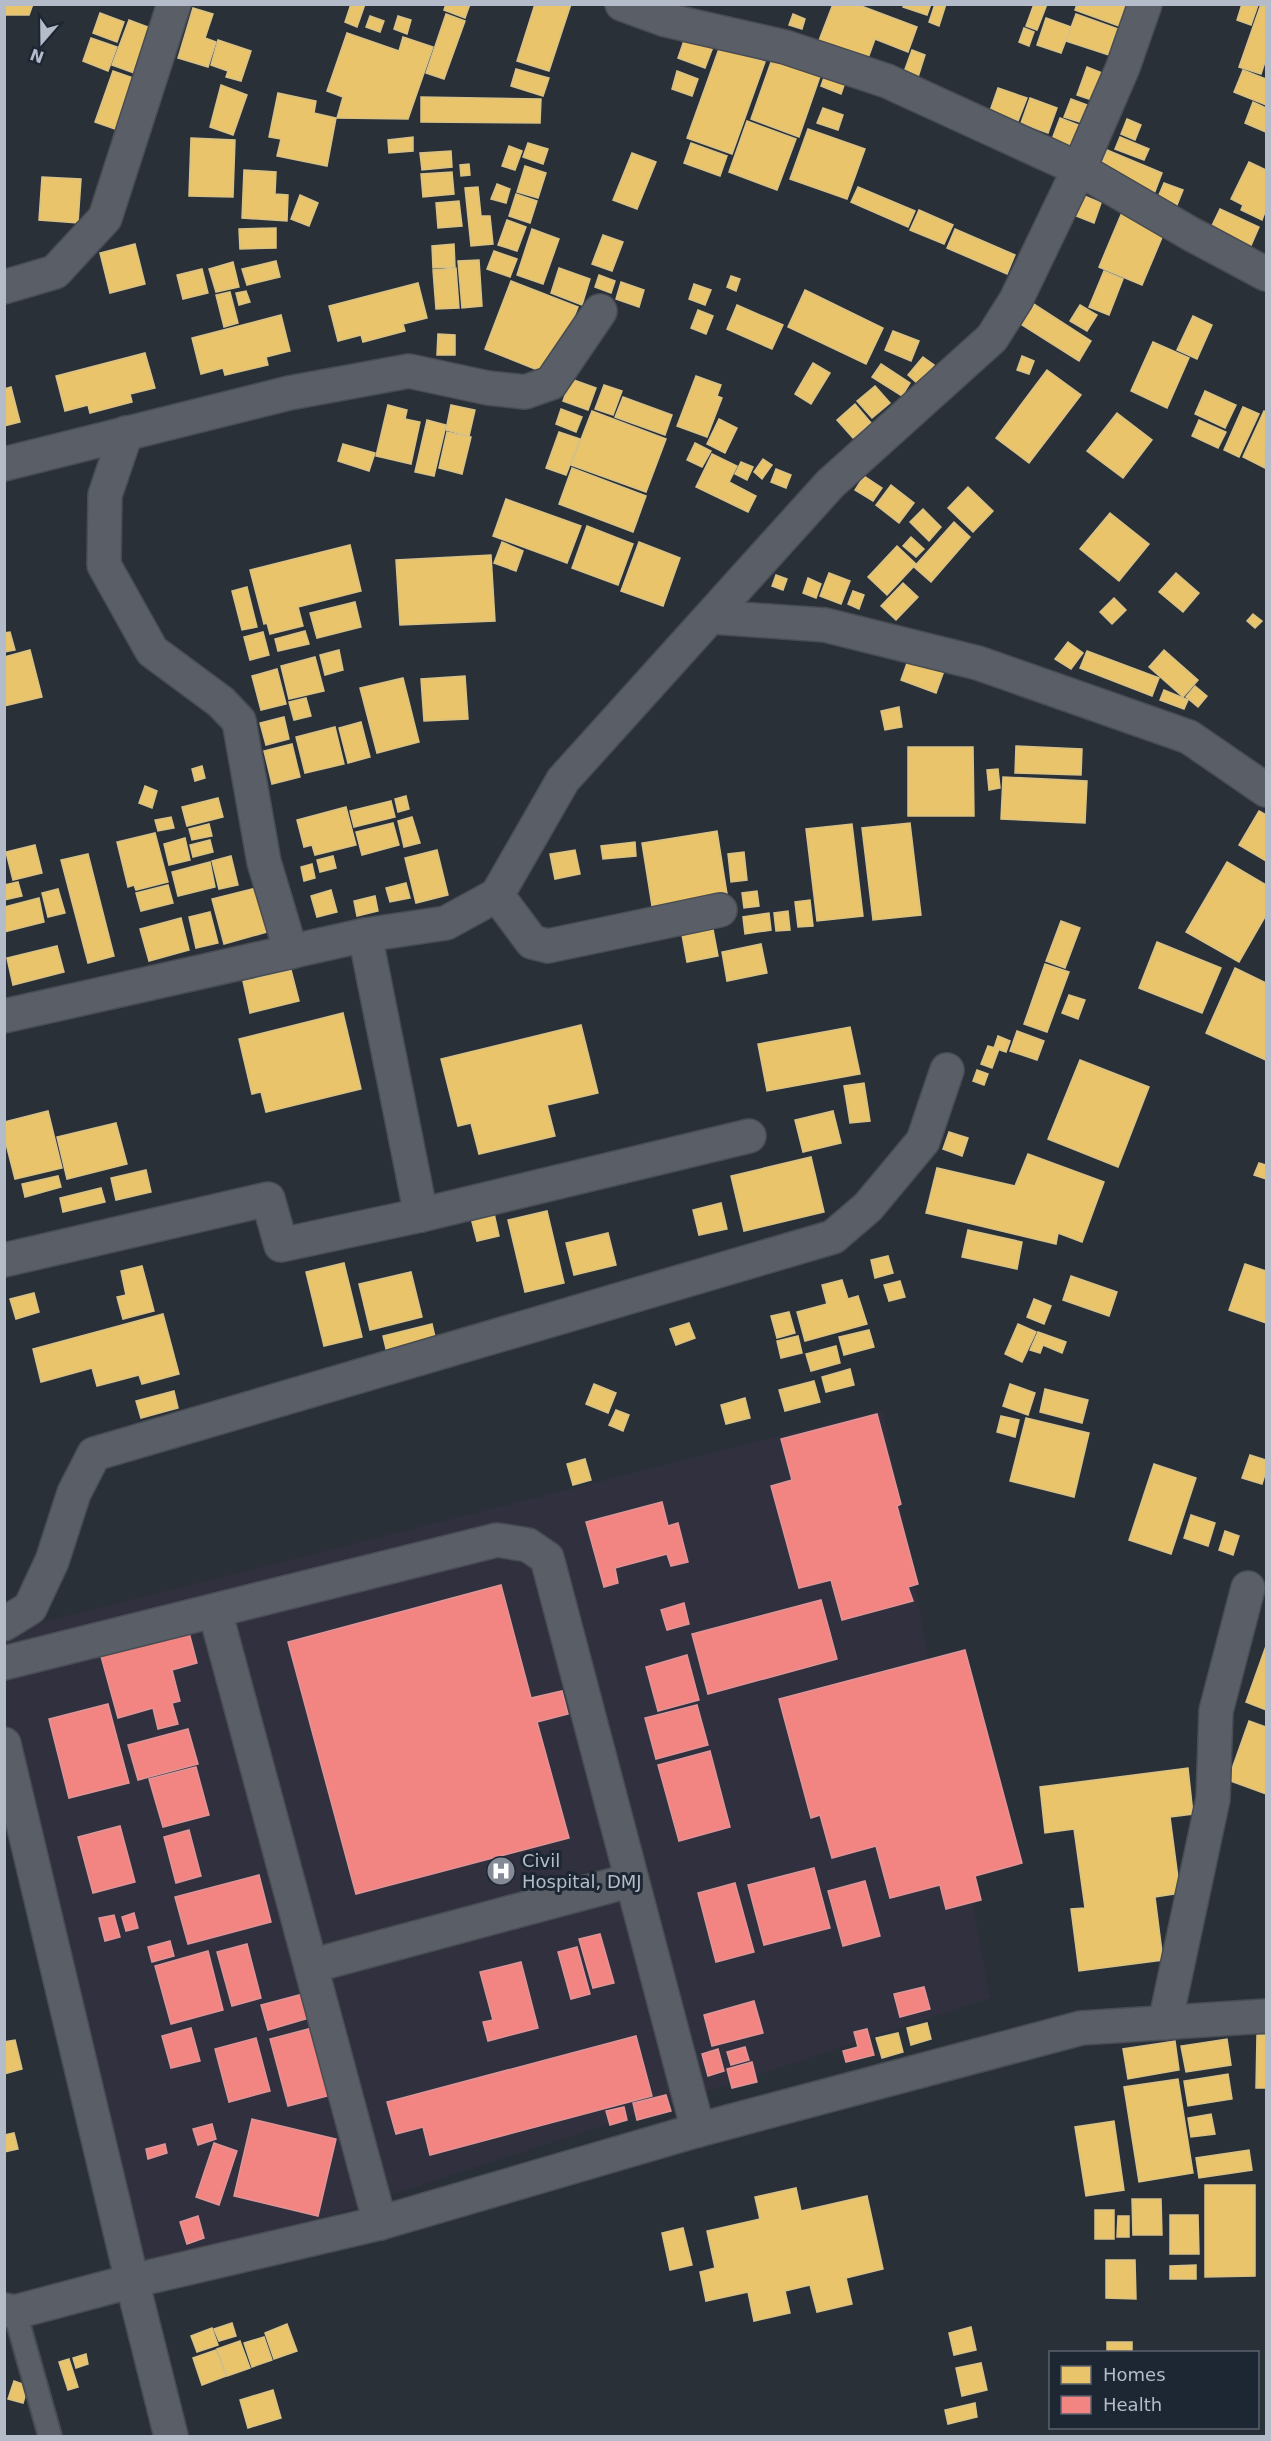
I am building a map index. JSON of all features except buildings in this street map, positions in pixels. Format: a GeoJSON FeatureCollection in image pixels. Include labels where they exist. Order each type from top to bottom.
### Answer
{"type":"FeatureCollection","features":[{"type":"Feature","properties":{"kind":"street"},"geometry":{"type":"LineString","coordinates":[[4,287],[55,272],[105,218],[174,4]]}},
{"type":"Feature","properties":{"kind":"street"},"geometry":{"type":"LineString","coordinates":[[622,4],[669,12],[887,81],[1079,169],[1191,234],[1266,274]]}},
{"type":"Feature","properties":{"kind":"street"},"geometry":{"type":"LineString","coordinates":[[4,1016],[365,935],[446,923],[497,895],[563,780],[830,484],[992,338],[1016,300],[1079,169],[1123,67],[1145,4]]}},
{"type":"Feature","properties":{"kind":"street"},"geometry":{"type":"LineString","coordinates":[[4,464],[289,393],[410,371],[488,388],[525,392],[551,383],[600,311]]}},
{"type":"Feature","properties":{"kind":"street"},"geometry":{"type":"LineString","coordinates":[[126,433],[105,495],[104,565],[152,651],[221,702],[239,721],[264,862],[291,952]]}},
{"type":"Feature","properties":{"kind":"street"},"geometry":{"type":"LineString","coordinates":[[712,617],[825,625],[978,663],[1189,737],[1266,790]]}},
{"type":"Feature","properties":{"kind":"street"},"geometry":{"type":"LineString","coordinates":[[497,895],[532,942],[548,946],[720,910]]}},
{"type":"Feature","properties":{"kind":"street"},"geometry":{"type":"LineString","coordinates":[[365,935],[421,1215]]}},
{"type":"Feature","properties":{"kind":"street"},"geometry":{"type":"LineString","coordinates":[[4,1623],[30,1608],[52,1561],[74,1493],[94,1454],[833,1236],[868,1207],[923,1141],[947,1070]]}},
{"type":"Feature","properties":{"kind":"street"},"geometry":{"type":"LineString","coordinates":[[4,1260],[268,1199],[281,1245],[421,1215],[749,1136]]}},
{"type":"Feature","properties":{"kind":"street"},"geometry":{"type":"LineString","coordinates":[[4,1663],[497,1540],[528,1545],[547,1558],[698,2130]]}},
{"type":"Feature","properties":{"kind":"street"},"geometry":{"type":"LineString","coordinates":[[1165,2022],[1213,1799],[1216,1711],[1248,1588]]}},
{"type":"Feature","properties":{"kind":"street"},"geometry":{"type":"LineString","coordinates":[[215,1611],[380,2223]]}},
{"type":"Feature","properties":{"kind":"street"},"geometry":{"type":"LineString","coordinates":[[4,1744],[171,2436]]}},
{"type":"Feature","properties":{"kind":"street"},"geometry":{"type":"LineString","coordinates":[[311,1966],[632,1880]]}},
{"type":"Feature","properties":{"kind":"street"},"geometry":{"type":"LineString","coordinates":[[8,2314],[380,2223],[698,2130],[1081,2028],[1266,2016]]}},
{"type":"Feature","properties":{"kind":"lane"},"geometry":{"type":"LineString","coordinates":[[8,2314],[50,2436]]}},
{"type":"Feature","properties":{"kind":"shaded area","name":"Civil Hospital, DMJ"},"geometry":{"type":"Polygon","coordinates":[[[883,1410],[990,1998],[132,2281],[5,1745],[4,1632],[883,1410]]]}},
{"type":"Feature","properties":{"kind":"place","name":"Civil Hospital, DMJ"},"geometry":{"type":"Point","coordinates":[501,1871]}}]}
